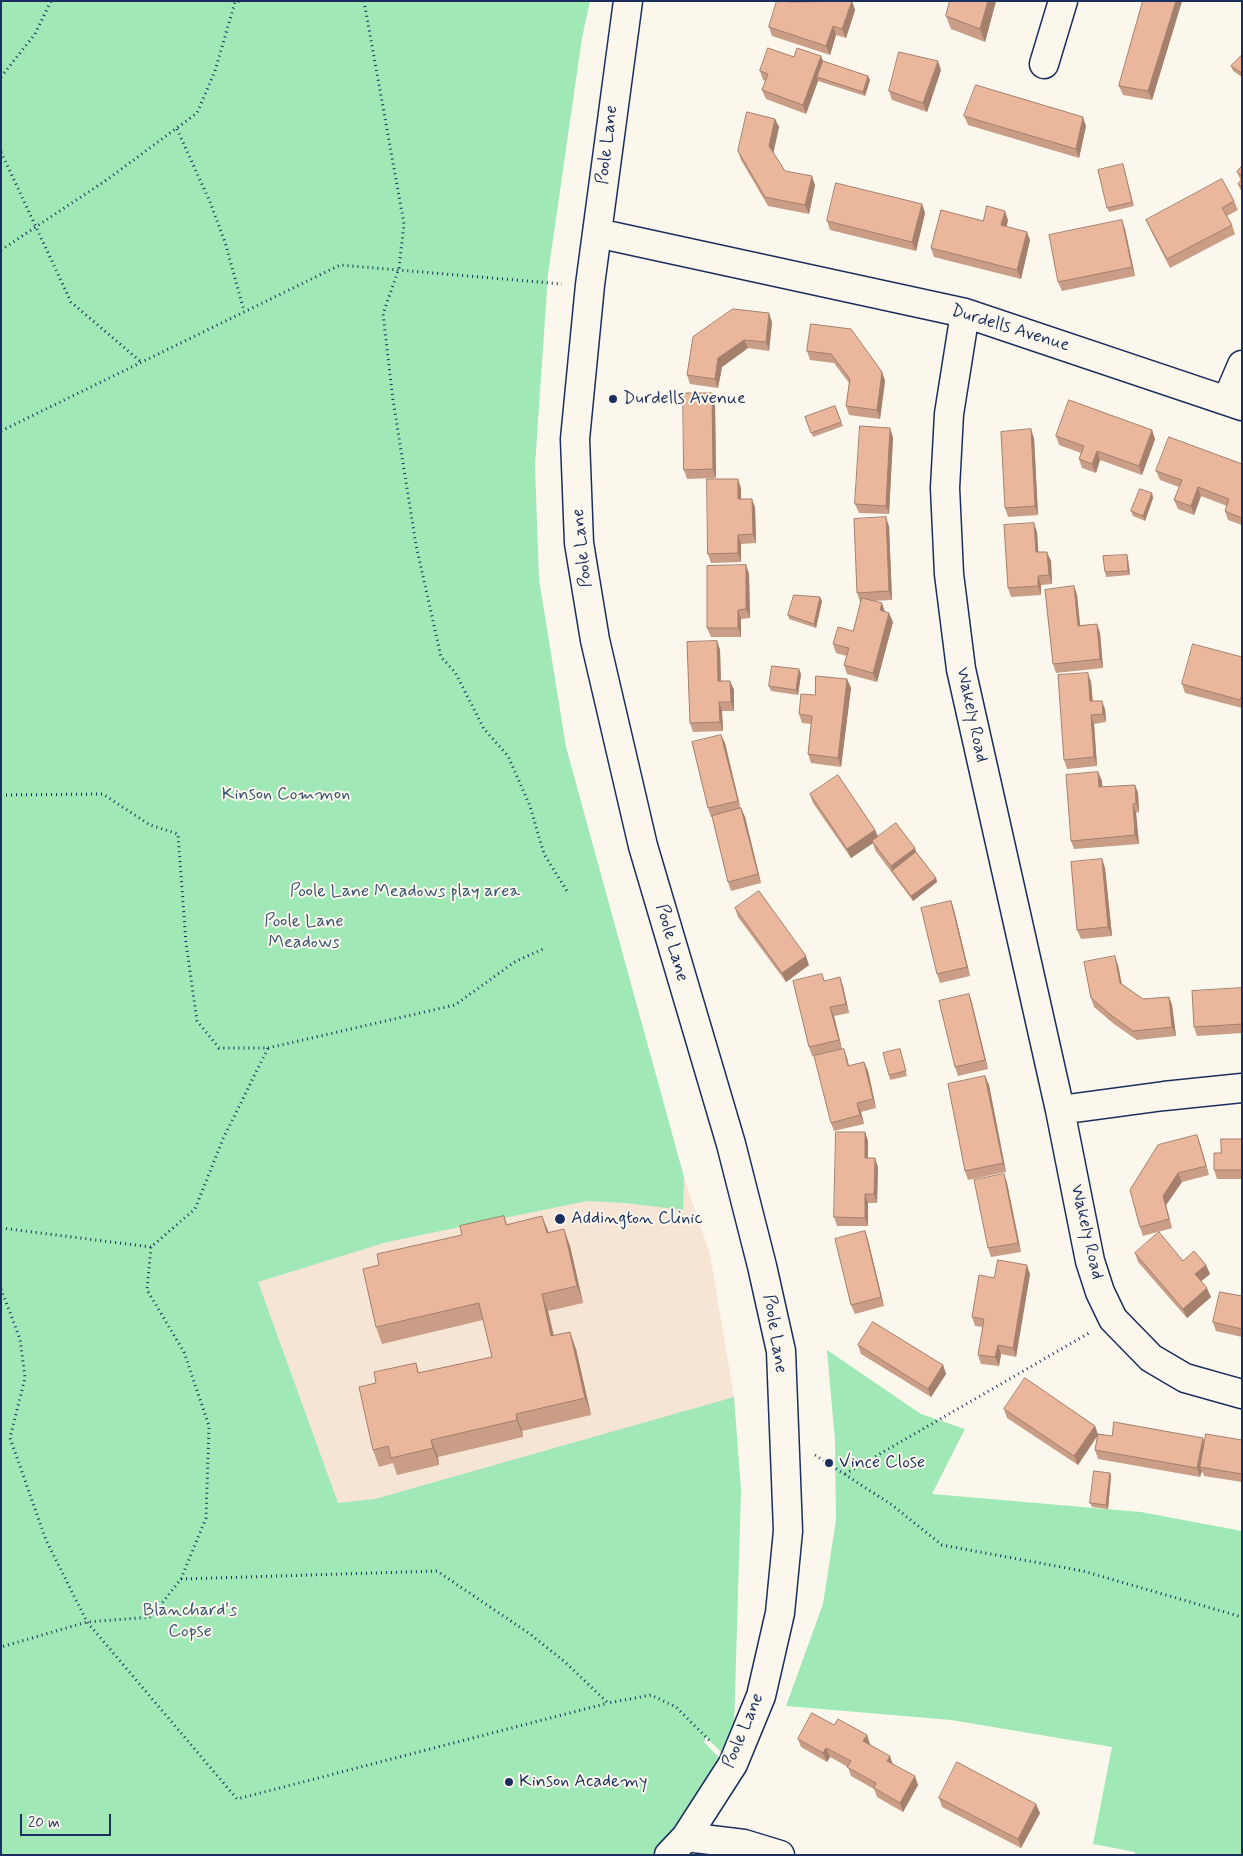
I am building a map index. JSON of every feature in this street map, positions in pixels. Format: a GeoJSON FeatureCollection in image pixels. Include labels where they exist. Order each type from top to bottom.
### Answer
{"type":"FeatureCollection","features":[{"type":"Feature","properties":{"kind":"street","name":"Poole Lane"},"geometry":{"type":"LineString","coordinates":[[628,1],[608,136],[590,285],[575,439],[579,542],[595,640],[643,846],[730,1144],[762,1266],[781,1351],[788,1532],[780,1613],[761,1696],[732,1764],[677,1846]]}},
{"type":"Feature","properties":{"kind":"street"},"geometry":{"type":"LineString","coordinates":[[1044,64],[1063,1]]}},
{"type":"Feature","properties":{"kind":"street","name":"Durdells Avenue"},"geometry":{"type":"LineString","coordinates":[[597,233],[965,313],[1234,403]]}},
{"type":"Feature","properties":{"kind":"street","name":"Wakely Road"},"geometry":{"type":"LineString","coordinates":[[965,313],[949,414],[945,488],[949,574],[966,695],[1060,1110],[1090,1261],[1100,1292],[1113,1319],[1151,1358],[1185,1378],[1242,1394]]}},
{"type":"Feature","properties":{"kind":"street"},"geometry":{"type":"LineString","coordinates":[[1234,403],[1242,365]]}},
{"type":"Feature","properties":{"kind":"street"},"geometry":{"type":"LineString","coordinates":[[1060,1110],[1242,1088]]}},
{"type":"Feature","properties":{"kind":"street"},"geometry":{"type":"LineString","coordinates":[[677,1846],[744,1844],[780,1855]]}},
{"type":"Feature","properties":{"kind":"path"},"geometry":{"type":"LineString","coordinates":[[1,76],[35,34],[51,1]]}},
{"type":"Feature","properties":{"kind":"path"},"geometry":{"type":"LineString","coordinates":[[1,250],[108,179],[197,113],[215,71],[235,2],[241,1]]}},
{"type":"Feature","properties":{"kind":"path"},"geometry":{"type":"LineString","coordinates":[[364,1],[404,224],[398,270],[383,314],[393,400],[416,545],[441,657],[455,672],[484,729],[508,756],[530,806],[544,854],[567,891]]}},
{"type":"Feature","properties":{"kind":"path"},"geometry":{"type":"LineString","coordinates":[[177,129],[225,242],[244,311]]}},
{"type":"Feature","properties":{"kind":"path"},"geometry":{"type":"LineString","coordinates":[[1,152],[70,302],[141,362]]}},
{"type":"Feature","properties":{"kind":"path"},"geometry":{"type":"LineString","coordinates":[[1,431],[340,265],[590,285]]}},
{"type":"Feature","properties":{"kind":"path"},"geometry":{"type":"LineString","coordinates":[[1,795],[103,794],[150,825],[178,834],[186,943],[197,1021],[219,1048],[268,1048],[455,1005],[516,961],[543,949]]}},
{"type":"Feature","properties":{"kind":"path"},"geometry":{"type":"LineString","coordinates":[[1,1647],[86,1622],[151,1617],[181,1579],[206,1518],[209,1426],[184,1352],[148,1290],[151,1247],[195,1209],[223,1139],[268,1048]]}},
{"type":"Feature","properties":{"kind":"path"},"geometry":{"type":"LineString","coordinates":[[1,1228],[151,1247]]}},
{"type":"Feature","properties":{"kind":"path"},"geometry":{"type":"LineString","coordinates":[[1,1289],[20,1340],[25,1378],[10,1438],[46,1540],[86,1622],[237,1799],[608,1703],[651,1695],[676,1707],[732,1764]]}},
{"type":"Feature","properties":{"kind":"path"},"geometry":{"type":"LineString","coordinates":[[845,1474],[1113,1319]]}},
{"type":"Feature","properties":{"kind":"path"},"geometry":{"type":"LineString","coordinates":[[785,1436],[892,1505],[942,1545],[1083,1571],[1242,1618]]}},
{"type":"Feature","properties":{"kind":"path"},"geometry":{"type":"LineString","coordinates":[[181,1579],[437,1571],[530,1634],[565,1662],[608,1703]]}},
{"type":"Feature","properties":{"kind":"shaded area","name":"Addington Clinic"},"geometry":{"type":"Polygon","coordinates":[[[684,1177],[710,1254],[734,1397],[330,1564],[225,1259],[684,1177]]]}},
{"type":"Feature","properties":{"kind":"green space","name":"Kinson Common"},"geometry":{"type":"Polygon","coordinates":[[[1,1],[590,1],[582,38],[548,274],[535,466],[539,579],[566,747],[684,1177],[683,1210],[625,1203],[587,1201],[387,1242],[258,1282],[338,1503],[375,1499],[734,1397],[741,1490],[733,1764],[706,1737],[704,1742],[728,1767],[660,1855],[1,1855],[1,1]]]}},
{"type":"Feature","properties":{"kind":"green space"},"geometry":{"type":"Polygon","coordinates":[[[827,1350],[921,1414],[965,1429],[932,1494],[1141,1512],[1242,1531],[1242,1855],[1135,1855],[1135,1852],[1093,1844],[1112,1747],[951,1720],[786,1706],[823,1604],[836,1520],[835,1441],[827,1350]]]}},
{"type":"Feature","properties":{"kind":"building"},"geometry":{"type":"Polygon","coordinates":[[[777,1],[852,1],[842,29],[833,26],[826,46],[769,27],[777,1]]]}},
{"type":"Feature","properties":{"kind":"building"},"geometry":{"type":"Polygon","coordinates":[[[950,1],[988,1],[980,29],[946,16],[950,1]]]}},
{"type":"Feature","properties":{"kind":"building"},"geometry":{"type":"Polygon","coordinates":[[[1143,1],[1176,1],[1148,91],[1119,86],[1143,1]]]}},
{"type":"Feature","properties":{"kind":"building"},"geometry":{"type":"Polygon","coordinates":[[[768,48],[794,57],[797,48],[821,56],[803,105],[762,90],[768,74],[760,71],[768,48]]]}},
{"type":"Feature","properties":{"kind":"building"},"geometry":{"type":"Polygon","coordinates":[[[899,52],[938,61],[923,103],[889,91],[899,52]]]}},
{"type":"Feature","properties":{"kind":"building"},"geometry":{"type":"Polygon","coordinates":[[[1242,55],[1242,73],[1231,66],[1242,55]]]}},
{"type":"Feature","properties":{"kind":"building"},"geometry":{"type":"Polygon","coordinates":[[[823,61],[868,76],[863,92],[817,77],[823,61]]]}},
{"type":"Feature","properties":{"kind":"building"},"geometry":{"type":"Polygon","coordinates":[[[976,85],[1083,117],[1076,149],[964,116],[976,85]]]}},
{"type":"Feature","properties":{"kind":"building"},"geometry":{"type":"Polygon","coordinates":[[[747,112],[775,119],[769,146],[785,171],[812,176],[805,205],[765,197],[738,151],[747,112]]]}},
{"type":"Feature","properties":{"kind":"building"},"geometry":{"type":"Polygon","coordinates":[[[1123,164],[1132,202],[1107,208],[1098,170],[1123,164]]]}},
{"type":"Feature","properties":{"kind":"building"},"geometry":{"type":"Polygon","coordinates":[[[1242,166],[1242,176],[1237,172],[1242,166]]]}},
{"type":"Feature","properties":{"kind":"building"},"geometry":{"type":"Polygon","coordinates":[[[1222,179],[1234,201],[1222,208],[1232,225],[1167,259],[1146,220],[1222,179]]]}},
{"type":"Feature","properties":{"kind":"building"},"geometry":{"type":"Polygon","coordinates":[[[836,183],[922,204],[912,242],[827,221],[836,183]]]}},
{"type":"Feature","properties":{"kind":"building"},"geometry":{"type":"Polygon","coordinates":[[[987,206],[1005,211],[1001,225],[1027,232],[1017,270],[931,248],[941,210],[983,221],[987,206]]]}},
{"type":"Feature","properties":{"kind":"building"},"geometry":{"type":"Polygon","coordinates":[[[1122,220],[1132,267],[1058,282],[1049,235],[1122,220]]]}},
{"type":"Feature","properties":{"kind":"building"},"geometry":{"type":"Polygon","coordinates":[[[733,309],[769,313],[766,342],[744,340],[718,358],[715,379],[687,375],[693,337],[733,309]]]}},
{"type":"Feature","properties":{"kind":"building"},"geometry":{"type":"Polygon","coordinates":[[[811,324],[851,329],[882,372],[877,410],[846,406],[850,379],[831,354],[807,351],[811,324]]]}},
{"type":"Feature","properties":{"kind":"building"},"geometry":{"type":"Polygon","coordinates":[[[683,393],[712,393],[713,469],[684,470],[683,393]]]}},
{"type":"Feature","properties":{"kind":"building"},"geometry":{"type":"Polygon","coordinates":[[[1069,400],[1152,430],[1139,466],[1097,451],[1092,464],[1079,459],[1084,446],[1056,436],[1069,400]]]}},
{"type":"Feature","properties":{"kind":"building"},"geometry":{"type":"Polygon","coordinates":[[[835,406],[841,422],[811,433],[805,417],[835,406]]]}},
{"type":"Feature","properties":{"kind":"building"},"geometry":{"type":"Polygon","coordinates":[[[860,426],[890,428],[886,506],[855,504],[860,426]]]}},
{"type":"Feature","properties":{"kind":"building"},"geometry":{"type":"Polygon","coordinates":[[[1031,429],[1035,506],[1005,508],[1001,432],[1031,429]]]}},
{"type":"Feature","properties":{"kind":"building"},"geometry":{"type":"Polygon","coordinates":[[[1169,437],[1242,464],[1242,518],[1225,511],[1229,499],[1198,487],[1191,506],[1174,500],[1182,480],[1156,471],[1169,437]]]}},
{"type":"Feature","properties":{"kind":"building"},"geometry":{"type":"Polygon","coordinates":[[[707,479],[738,479],[738,499],[752,499],[753,534],[738,535],[738,553],[708,554],[707,479]]]}},
{"type":"Feature","properties":{"kind":"building"},"geometry":{"type":"Polygon","coordinates":[[[1140,489],[1152,493],[1143,516],[1131,511],[1140,489]]]}},
{"type":"Feature","properties":{"kind":"building"},"geometry":{"type":"Polygon","coordinates":[[[886,517],[889,591],[857,593],[854,519],[886,517]]]}},
{"type":"Feature","properties":{"kind":"building"},"geometry":{"type":"Polygon","coordinates":[[[1034,523],[1036,552],[1047,552],[1049,575],[1038,576],[1038,586],[1008,588],[1004,525],[1034,523]]]}},
{"type":"Feature","properties":{"kind":"building"},"geometry":{"type":"Polygon","coordinates":[[[1127,555],[1128,571],[1105,572],[1103,556],[1127,555]]]}},
{"type":"Feature","properties":{"kind":"building"},"geometry":{"type":"Polygon","coordinates":[[[746,565],[746,609],[738,610],[738,628],[707,628],[707,566],[746,565]]]}},
{"type":"Feature","properties":{"kind":"building"},"geometry":{"type":"Polygon","coordinates":[[[1074,586],[1078,626],[1097,624],[1100,659],[1053,664],[1045,590],[1074,586]]]}},
{"type":"Feature","properties":{"kind":"building"},"geometry":{"type":"Polygon","coordinates":[[[794,595],[820,597],[814,624],[788,615],[794,595]]]}},
{"type":"Feature","properties":{"kind":"building"},"geometry":{"type":"Polygon","coordinates":[[[862,598],[882,603],[880,610],[889,613],[873,673],[844,665],[849,648],[833,644],[838,627],[853,631],[862,598]]]}},
{"type":"Feature","properties":{"kind":"building"},"geometry":{"type":"Polygon","coordinates":[[[717,641],[718,681],[730,681],[731,702],[719,702],[720,722],[690,723],[687,642],[717,641]]]}},
{"type":"Feature","properties":{"kind":"building"},"geometry":{"type":"Polygon","coordinates":[[[1193,644],[1242,657],[1242,695],[1240,700],[1182,684],[1193,644]]]}},
{"type":"Feature","properties":{"kind":"building"},"geometry":{"type":"Polygon","coordinates":[[[772,666],[799,669],[796,690],[769,686],[772,666]]]}},
{"type":"Feature","properties":{"kind":"building"},"geometry":{"type":"Polygon","coordinates":[[[1088,673],[1090,701],[1102,701],[1103,714],[1091,715],[1094,757],[1064,760],[1058,675],[1088,673]]]}},
{"type":"Feature","properties":{"kind":"building"},"geometry":{"type":"Polygon","coordinates":[[[816,676],[847,679],[838,758],[808,754],[812,716],[799,714],[801,694],[815,695],[816,676]]]}},
{"type":"Feature","properties":{"kind":"building"},"geometry":{"type":"Polygon","coordinates":[[[721,735],[738,801],[708,808],[692,742],[721,735]]]}},
{"type":"Feature","properties":{"kind":"building"},"geometry":{"type":"Polygon","coordinates":[[[1098,772],[1099,787],[1135,785],[1136,803],[1133,804],[1135,835],[1071,841],[1066,775],[1098,772]]]}},
{"type":"Feature","properties":{"kind":"building"},"geometry":{"type":"Polygon","coordinates":[[[838,775],[875,830],[847,849],[810,794],[838,775]]]}},
{"type":"Feature","properties":{"kind":"building"},"geometry":{"type":"Polygon","coordinates":[[[741,808],[758,874],[728,882],[712,816],[741,808]]]}},
{"type":"Feature","properties":{"kind":"building"},"geometry":{"type":"Polygon","coordinates":[[[896,823],[915,848],[891,866],[872,841],[896,823]]]}},
{"type":"Feature","properties":{"kind":"building"},"geometry":{"type":"Polygon","coordinates":[[[916,852],[936,878],[911,896],[892,871],[916,852]]]}},
{"type":"Feature","properties":{"kind":"building"},"geometry":{"type":"Polygon","coordinates":[[[1102,859],[1108,927],[1077,930],[1071,862],[1102,859]]]}},
{"type":"Feature","properties":{"kind":"building"},"geometry":{"type":"Polygon","coordinates":[[[759,891],[806,956],[782,973],[735,908],[759,891]]]}},
{"type":"Feature","properties":{"kind":"building"},"geometry":{"type":"Polygon","coordinates":[[[951,901],[967,967],[937,974],[921,908],[951,901]]]}},
{"type":"Feature","properties":{"kind":"building"},"geometry":{"type":"Polygon","coordinates":[[[1115,956],[1120,983],[1143,999],[1169,997],[1172,1027],[1133,1031],[1091,998],[1084,962],[1115,956]]]}},
{"type":"Feature","properties":{"kind":"building"},"geometry":{"type":"Polygon","coordinates":[[[822,974],[824,981],[840,977],[846,1004],[830,1007],[839,1040],[809,1047],[793,981],[822,974]]]}},
{"type":"Feature","properties":{"kind":"building"},"geometry":{"type":"Polygon","coordinates":[[[1242,988],[1242,1024],[1194,1027],[1192,991],[1242,988]]]}},
{"type":"Feature","properties":{"kind":"building"},"geometry":{"type":"Polygon","coordinates":[[[969,994],[985,1060],[955,1067],[939,1001],[969,994]]]}},
{"type":"Feature","properties":{"kind":"building"},"geometry":{"type":"Polygon","coordinates":[[[844,1049],[848,1066],[864,1062],[873,1099],[857,1103],[860,1115],[831,1123],[814,1056],[844,1049]]]}},
{"type":"Feature","properties":{"kind":"building"},"geometry":{"type":"Polygon","coordinates":[[[900,1049],[906,1071],[889,1075],[883,1053],[900,1049]]]}},
{"type":"Feature","properties":{"kind":"building"},"geometry":{"type":"Polygon","coordinates":[[[985,1076],[1003,1163],[965,1171],[948,1084],[985,1076]]]}},
{"type":"Feature","properties":{"kind":"building"},"geometry":{"type":"Polygon","coordinates":[[[836,1132],[865,1132],[865,1158],[875,1158],[874,1194],[865,1194],[865,1218],[834,1217],[836,1132]]]}},
{"type":"Feature","properties":{"kind":"building"},"geometry":{"type":"Polygon","coordinates":[[[1197,1135],[1206,1166],[1178,1173],[1163,1196],[1169,1219],[1140,1227],[1130,1190],[1158,1145],[1197,1135]]]}},
{"type":"Feature","properties":{"kind":"building"},"geometry":{"type":"Polygon","coordinates":[[[1221,1139],[1242,1139],[1242,1170],[1214,1170],[1214,1153],[1221,1153],[1221,1139]]]}},
{"type":"Feature","properties":{"kind":"building"},"geometry":{"type":"Polygon","coordinates":[[[1004,1174],[1018,1243],[988,1248],[974,1180],[1004,1174]]]}},
{"type":"Feature","properties":{"kind":"building"},"geometry":{"type":"Polygon","coordinates":[[[504,1216],[506,1225],[542,1216],[547,1233],[564,1229],[577,1286],[542,1294],[551,1336],[570,1332],[585,1398],[516,1414],[517,1420],[431,1440],[433,1448],[391,1458],[388,1446],[373,1450],[359,1387],[376,1383],[374,1372],[416,1363],[418,1373],[492,1357],[479,1303],[376,1327],[363,1269],[379,1265],[377,1254],[462,1235],[460,1226],[504,1216]]]}},
{"type":"Feature","properties":{"kind":"building"},"geometry":{"type":"Polygon","coordinates":[[[865,1231],[881,1297],[851,1305],[835,1239],[865,1231]]]}},
{"type":"Feature","properties":{"kind":"building"},"geometry":{"type":"Polygon","coordinates":[[[1159,1232],[1183,1261],[1194,1251],[1206,1265],[1195,1274],[1207,1288],[1183,1309],[1135,1253],[1159,1232]]]}},
{"type":"Feature","properties":{"kind":"building"},"geometry":{"type":"Polygon","coordinates":[[[998,1260],[1027,1265],[1013,1348],[998,1345],[995,1357],[978,1355],[984,1319],[972,1317],[979,1275],[994,1278],[998,1260]]]}},
{"type":"Feature","properties":{"kind":"building"},"geometry":{"type":"Polygon","coordinates":[[[1220,1292],[1242,1296],[1242,1329],[1213,1322],[1220,1292]]]}},
{"type":"Feature","properties":{"kind":"building"},"geometry":{"type":"Polygon","coordinates":[[[873,1322],[943,1365],[928,1389],[858,1345],[873,1322]]]}},
{"type":"Feature","properties":{"kind":"building"},"geometry":{"type":"Polygon","coordinates":[[[1025,1378],[1095,1426],[1074,1456],[1004,1409],[1025,1378]]]}},
{"type":"Feature","properties":{"kind":"building"},"geometry":{"type":"Polygon","coordinates":[[[1114,1422],[1203,1438],[1197,1468],[1095,1450],[1098,1434],[1112,1436],[1114,1422]]]}},
{"type":"Feature","properties":{"kind":"building"},"geometry":{"type":"Polygon","coordinates":[[[1206,1434],[1242,1440],[1242,1474],[1200,1467],[1206,1434]]]}},
{"type":"Feature","properties":{"kind":"building"},"geometry":{"type":"Polygon","coordinates":[[[1094,1471],[1110,1473],[1106,1505],[1090,1503],[1094,1471]]]}},
{"type":"Feature","properties":{"kind":"building"},"geometry":{"type":"Polygon","coordinates":[[[812,1713],[834,1725],[838,1719],[867,1735],[863,1741],[890,1756],[887,1761],[915,1776],[900,1803],[874,1788],[876,1783],[847,1767],[851,1761],[826,1748],[823,1753],[798,1739],[812,1713]]]}},
{"type":"Feature","properties":{"kind":"building"},"geometry":{"type":"Polygon","coordinates":[[[957,1762],[1036,1804],[1018,1839],[939,1798],[957,1762]]]}},
{"type":"Feature","properties":{"kind":"place","name":"Durdells Avenue"},"geometry":{"type":"Point","coordinates":[613,399]}},
{"type":"Feature","properties":{"kind":"place","name":"Addington Clinic"},"geometry":{"type":"Point","coordinates":[560,1219]}},
{"type":"Feature","properties":{"kind":"place","name":"Vince Close"},"geometry":{"type":"Point","coordinates":[829,1463]}},
{"type":"Feature","properties":{"kind":"place","name":"Kinson Academy"},"geometry":{"type":"Point","coordinates":[509,1782]}},
{"type":"Feature","properties":{"kind":"park label","name":"Poole Lane Meadows play area"},"geometry":{"type":"Point","coordinates":[405,892]}},
{"type":"Feature","properties":{"kind":"park label","name":"Poole Lane Meadows"},"geometry":{"type":"Point","coordinates":[304,932]}},
{"type":"Feature","properties":{"kind":"park label","name":"Blanchard's Copse"},"geometry":{"type":"Point","coordinates":[190,1621]}}]}
